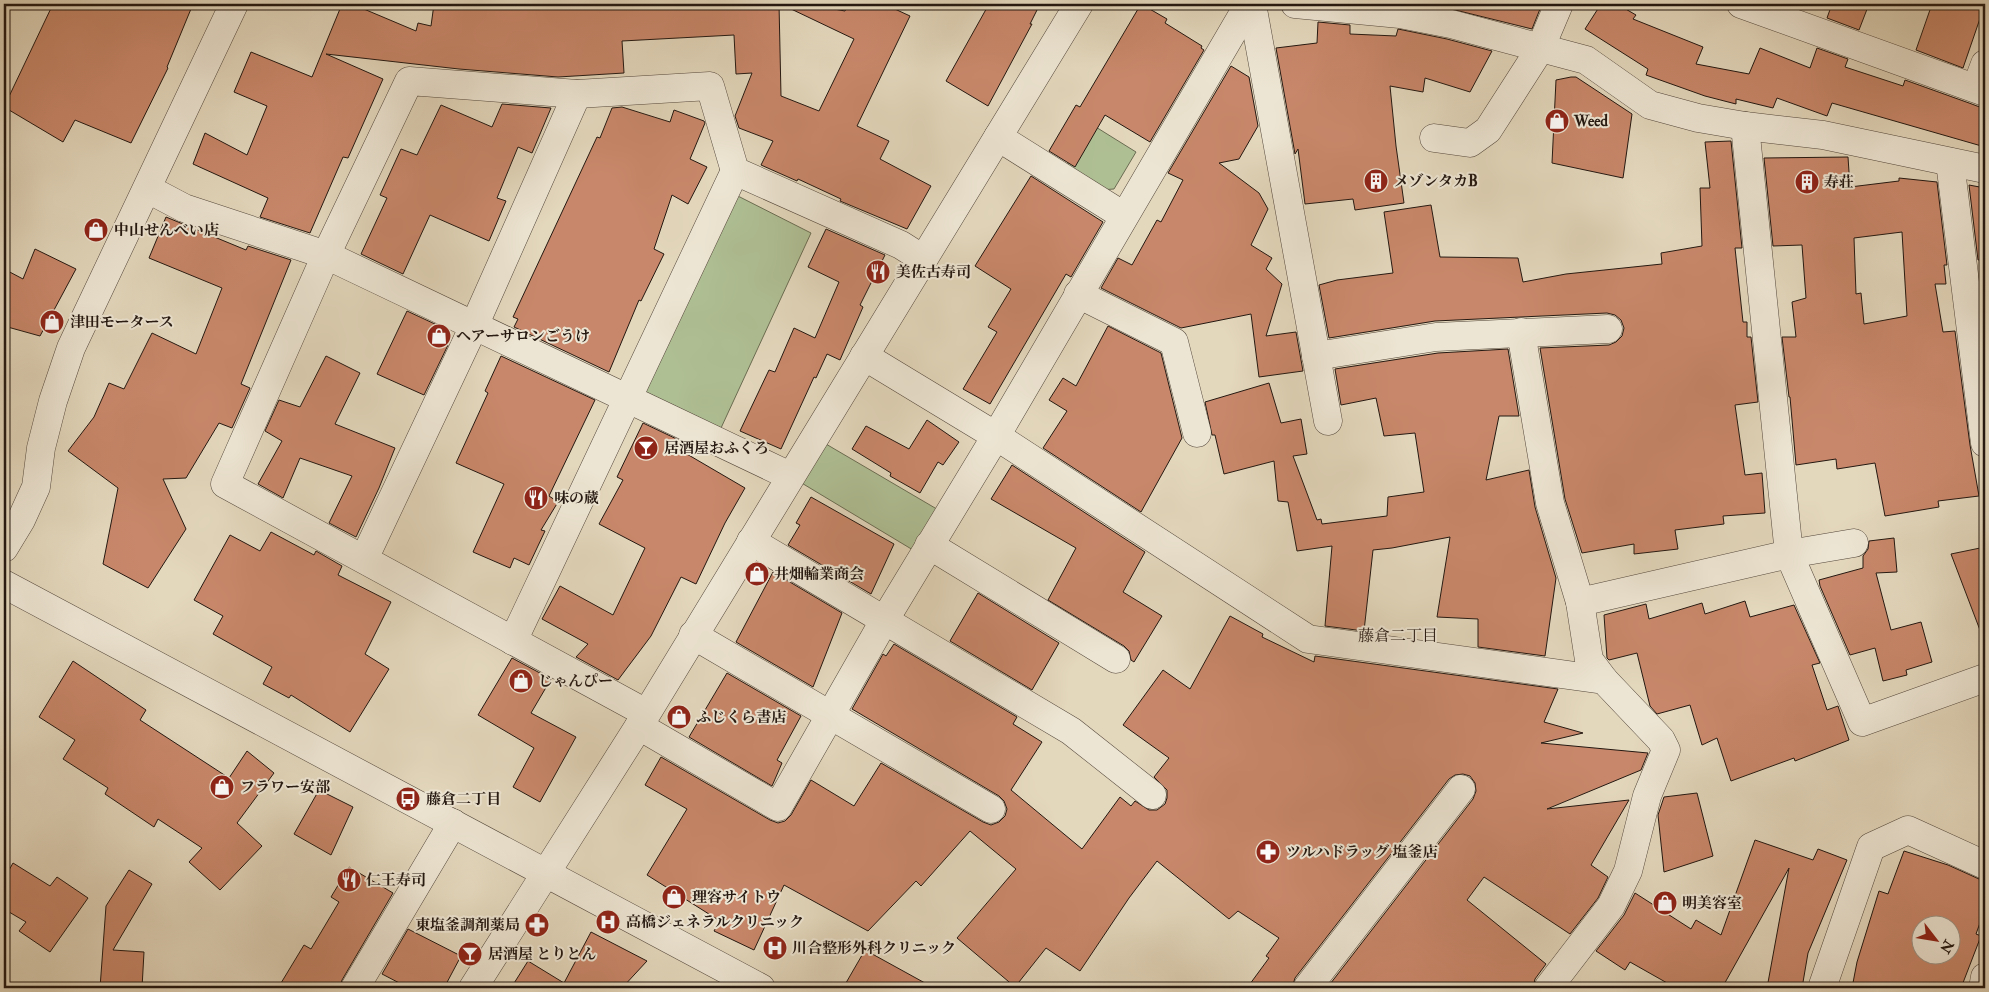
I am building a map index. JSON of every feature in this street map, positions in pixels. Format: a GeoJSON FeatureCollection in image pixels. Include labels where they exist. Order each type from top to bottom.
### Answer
{"type":"FeatureCollection","features":[{"type":"Feature","properties":{"kind":"street"},"geometry":{"type":"LineString","coordinates":[[4,548],[21,520],[36,486],[41,448],[53,402],[72,348],[234,4]]}},
{"type":"Feature","properties":{"kind":"street"},"geometry":{"type":"LineString","coordinates":[[473,988],[642,720],[1079,4]]}},
{"type":"Feature","properties":{"kind":"street"},"geometry":{"type":"LineString","coordinates":[[513,641],[735,171],[710,86],[577,94],[409,81],[326,255],[225,484],[513,641],[642,720],[778,807],[884,620],[996,436],[1124,216],[1251,4]]}},
{"type":"Feature","properties":{"kind":"street"},"geometry":{"type":"LineString","coordinates":[[1251,4],[1328,420]]}},
{"type":"Feature","properties":{"kind":"street"},"geometry":{"type":"LineString","coordinates":[[1294,4],[1400,14],[1451,24],[1586,60],[1650,105],[1698,118],[1745,126],[1823,134],[1985,169]]}},
{"type":"Feature","properties":{"kind":"street"},"geometry":{"type":"LineString","coordinates":[[1434,138],[1470,143],[1488,130],[1540,49],[1559,4]]}},
{"type":"Feature","properties":{"kind":"street"},"geometry":{"type":"LineString","coordinates":[[1741,4],[1982,81]]}},
{"type":"Feature","properties":{"kind":"street"},"geometry":{"type":"LineString","coordinates":[[364,560],[474,326],[577,94]]}},
{"type":"Feature","properties":{"kind":"street"},"geometry":{"type":"LineString","coordinates":[[1745,126],[1789,554],[1862,722],[1985,678]]}},
{"type":"Feature","properties":{"kind":"street"},"geometry":{"type":"LineString","coordinates":[[998,137],[1124,216]]}},
{"type":"Feature","properties":{"kind":"street"},"geometry":{"type":"LineString","coordinates":[[1950,162],[1985,442]]}},
{"type":"Feature","properties":{"kind":"street"},"geometry":{"type":"LineString","coordinates":[[735,171],[900,245],[923,259]]}},
{"type":"Feature","properties":{"kind":"street"},"geometry":{"type":"LineString","coordinates":[[148,189],[184,208],[326,255],[790,476]]}},
{"type":"Feature","properties":{"kind":"street"},"geometry":{"type":"LineString","coordinates":[[1078,294],[1174,342],[1198,433]]}},
{"type":"Feature","properties":{"kind":"street"},"geometry":{"type":"LineString","coordinates":[[1316,356],[1436,337],[1521,332],[1608,330]]}},
{"type":"Feature","properties":{"kind":"street"},"geometry":{"type":"LineString","coordinates":[[1521,332],[1550,503],[1580,602],[1589,660],[1604,680],[1661,740],[1666,750],[1647,796],[1628,871],[1611,906],[1548,988]]}},
{"type":"Feature","properties":{"kind":"street"},"geometry":{"type":"LineString","coordinates":[[864,356],[996,436],[1308,639],[1604,680]]}},
{"type":"Feature","properties":{"kind":"street"},"geometry":{"type":"LineString","coordinates":[[751,541],[1071,732],[1152,796]]}},
{"type":"Feature","properties":{"kind":"street"},"geometry":{"type":"LineString","coordinates":[[1580,602],[1789,554],[1854,543]]}},
{"type":"Feature","properties":{"kind":"street"},"geometry":{"type":"LineString","coordinates":[[929,546],[1116,659]]}},
{"type":"Feature","properties":{"kind":"street"},"geometry":{"type":"LineString","coordinates":[[4,584],[761,988]]}},
{"type":"Feature","properties":{"kind":"street"},"geometry":{"type":"LineString","coordinates":[[693,635],[992,809]]}},
{"type":"Feature","properties":{"kind":"street"},"geometry":{"type":"LineString","coordinates":[[1307,988],[1461,789]]}},
{"type":"Feature","properties":{"kind":"street"},"geometry":{"type":"LineString","coordinates":[[355,988],[453,824]]}},
{"type":"Feature","properties":{"kind":"street"},"geometry":{"type":"LineString","coordinates":[[1822,988],[1870,847],[1908,830],[1985,865]]}},
{"type":"Feature","properties":{"kind":"street"},"geometry":{"type":"LineString","coordinates":[[1983,988],[1985,977]]}},
{"type":"Feature","properties":{"kind":"green space"},"geometry":{"type":"Polygon","coordinates":[[[1091,124],[1136,152],[1114,189],[1099,190],[1066,167],[1091,124]]]}},
{"type":"Feature","properties":{"kind":"green space"},"geometry":{"type":"Polygon","coordinates":[[[726,190],[811,233],[721,428],[633,386],[726,190]]]}},
{"type":"Feature","properties":{"kind":"green space"},"geometry":{"type":"Polygon","coordinates":[[[814,437],[947,515],[923,556],[790,476],[814,437]]]}},
{"type":"Feature","properties":{"kind":"building"},"geometry":{"type":"Polygon","coordinates":[[[53,4],[193,4],[168,68],[131,143],[75,120],[63,142],[4,107],[53,4]]]}},
{"type":"Feature","properties":{"kind":"building"},"geometry":{"type":"Polygon","coordinates":[[[342,4],[352,4],[416,31],[418,23],[431,26],[434,4],[779,4],[781,96],[819,111],[854,39],[789,8],[791,4],[807,4],[845,11],[848,4],[884,4],[910,16],[857,126],[889,141],[880,159],[931,186],[907,229],[840,201],[841,199],[798,179],[797,181],[761,165],[773,141],[739,128],[735,116],[752,73],[736,74],[734,35],[622,41],[624,73],[558,77],[459,69],[326,54],[383,79],[348,158],[343,157],[310,233],[260,217],[268,198],[193,164],[205,133],[247,155],[267,106],[234,92],[251,52],[312,77],[342,4]]]}},
{"type":"Feature","properties":{"kind":"building"},"geometry":{"type":"Polygon","coordinates":[[[989,4],[1040,4],[1030,24],[1032,24],[988,106],[946,81],[989,4]]]}},
{"type":"Feature","properties":{"kind":"building"},"geometry":{"type":"Polygon","coordinates":[[[1141,4],[1167,19],[1165,23],[1202,46],[1201,48],[1204,50],[1150,142],[1105,115],[1075,167],[1049,151],[1076,105],[1080,107],[1141,4]]]}},
{"type":"Feature","properties":{"kind":"building"},"geometry":{"type":"Polygon","coordinates":[[[1431,4],[1542,4],[1532,29],[1431,4]]]}},
{"type":"Feature","properties":{"kind":"building"},"geometry":{"type":"Polygon","coordinates":[[[1601,4],[1617,4],[1636,15],[1633,19],[1703,47],[1696,64],[1749,74],[1760,48],[1810,68],[1817,48],[1848,59],[1845,67],[1903,86],[1905,80],[1969,103],[1985,109],[1985,147],[1832,103],[1827,116],[1777,98],[1773,108],[1736,99],[1736,104],[1705,96],[1646,75],[1648,69],[1585,29],[1601,4]]]}},
{"type":"Feature","properties":{"kind":"building"},"geometry":{"type":"Polygon","coordinates":[[[1832,4],[1869,4],[1859,30],[1827,18],[1832,4]]]}},
{"type":"Feature","properties":{"kind":"building"},"geometry":{"type":"Polygon","coordinates":[[[1932,4],[1985,4],[1963,68],[1916,50],[1932,4]]]}},
{"type":"Feature","properties":{"kind":"building"},"geometry":{"type":"Polygon","coordinates":[[[1318,22],[1350,25],[1350,34],[1396,36],[1398,29],[1492,51],[1470,92],[1425,78],[1423,92],[1390,86],[1404,203],[1355,210],[1353,199],[1305,204],[1298,149],[1295,154],[1276,48],[1317,43],[1318,22]]]}},
{"type":"Feature","properties":{"kind":"building"},"geometry":{"type":"Polygon","coordinates":[[[1231,66],[1249,77],[1258,126],[1239,159],[1219,163],[1259,193],[1268,209],[1251,245],[1272,258],[1266,269],[1282,284],[1266,336],[1296,332],[1303,371],[1259,377],[1251,314],[1181,328],[1101,288],[1118,258],[1132,265],[1157,220],[1161,222],[1183,180],[1168,173],[1231,66]]]}},
{"type":"Feature","properties":{"kind":"building"},"geometry":{"type":"Polygon","coordinates":[[[1576,77],[1632,114],[1623,178],[1552,163],[1556,80],[1576,77]]]}},
{"type":"Feature","properties":{"kind":"building"},"geometry":{"type":"Polygon","coordinates":[[[502,104],[551,108],[532,153],[518,147],[497,198],[506,201],[489,241],[430,215],[403,274],[361,254],[387,198],[380,195],[401,149],[417,155],[441,105],[492,127],[502,104]]]}},
{"type":"Feature","properties":{"kind":"building"},"geometry":{"type":"Polygon","coordinates":[[[622,107],[670,122],[674,110],[704,121],[705,123],[690,159],[707,167],[688,204],[672,195],[654,249],[664,254],[641,301],[639,300],[609,372],[514,327],[518,319],[513,317],[597,137],[600,138],[612,108],[622,107]]]}},
{"type":"Feature","properties":{"kind":"building"},"geometry":{"type":"Polygon","coordinates":[[[1731,141],[1742,248],[1735,248],[1743,322],[1747,322],[1747,337],[1751,337],[1758,402],[1735,405],[1745,475],[1762,473],[1765,513],[1723,516],[1724,524],[1675,530],[1678,549],[1634,554],[1634,544],[1582,553],[1565,499],[1540,348],[1609,345],[1616,342],[1622,336],[1624,328],[1621,320],[1615,315],[1607,313],[1435,321],[1329,338],[1319,285],[1337,280],[1393,273],[1384,212],[1431,205],[1440,257],[1518,258],[1523,282],[1566,274],[1662,264],[1661,253],[1702,246],[1700,188],[1710,188],[1705,142],[1731,141]]]}},
{"type":"Feature","properties":{"kind":"building"},"geometry":{"type":"Polygon","coordinates":[[[1848,157],[1850,187],[1899,181],[1899,178],[1937,182],[1947,265],[1944,265],[1946,284],[1935,284],[1943,332],[1955,331],[1970,445],[1979,496],[1938,501],[1939,507],[1885,516],[1875,463],[1837,469],[1836,459],[1796,465],[1782,337],[1796,337],[1792,302],[1806,298],[1802,245],[1773,246],[1764,158],[1848,157]],[[1902,232],[1854,238],[1856,294],[1861,293],[1864,324],[1907,316],[1902,232]]]}},
{"type":"Feature","properties":{"kind":"building"},"geometry":{"type":"Polygon","coordinates":[[[1031,176],[1103,222],[1071,277],[1066,274],[990,404],[963,389],[997,332],[988,327],[1011,289],[975,266],[1031,176]]]}},
{"type":"Feature","properties":{"kind":"building"},"geometry":{"type":"Polygon","coordinates":[[[1969,185],[1985,188],[1985,259],[1978,260],[1969,185]]]}},
{"type":"Feature","properties":{"kind":"building"},"geometry":{"type":"Polygon","coordinates":[[[166,217],[246,250],[248,246],[291,260],[241,384],[250,388],[232,428],[219,423],[186,478],[163,479],[186,529],[148,588],[103,564],[118,488],[68,451],[94,417],[109,383],[124,389],[152,333],[196,354],[222,288],[149,258],[166,217]]]}},
{"type":"Feature","properties":{"kind":"building"},"geometry":{"type":"Polygon","coordinates":[[[826,229],[885,255],[860,305],[863,307],[840,360],[827,354],[816,378],[814,377],[781,449],[740,431],[769,370],[775,372],[794,328],[815,338],[839,282],[808,267],[826,229]]]}},
{"type":"Feature","properties":{"kind":"building"},"geometry":{"type":"Polygon","coordinates":[[[35,249],[76,269],[40,336],[4,326],[4,269],[23,279],[35,249]]]}},
{"type":"Feature","properties":{"kind":"building"},"geometry":{"type":"Polygon","coordinates":[[[407,311],[437,325],[431,338],[448,345],[424,395],[377,374],[407,311]]]}},
{"type":"Feature","properties":{"kind":"building"},"geometry":{"type":"Polygon","coordinates":[[[1108,326],[1161,353],[1182,438],[1141,512],[1043,448],[1067,411],[1049,400],[1063,378],[1076,386],[1108,326]]]}},
{"type":"Feature","properties":{"kind":"building"},"geometry":{"type":"Polygon","coordinates":[[[1508,349],[1519,416],[1499,416],[1486,480],[1529,470],[1535,507],[1556,578],[1545,656],[1478,647],[1478,619],[1437,617],[1450,537],[1373,550],[1364,631],[1325,626],[1332,546],[1297,551],[1288,502],[1278,501],[1274,461],[1224,474],[1215,435],[1212,435],[1205,402],[1269,383],[1281,423],[1301,419],[1307,454],[1293,456],[1317,520],[1321,519],[1322,524],[1387,516],[1388,497],[1424,492],[1415,433],[1384,436],[1376,398],[1341,405],[1335,369],[1438,353],[1508,349]]]}},
{"type":"Feature","properties":{"kind":"building"},"geometry":{"type":"Polygon","coordinates":[[[326,356],[360,373],[335,424],[395,448],[356,537],[329,523],[352,476],[300,458],[283,498],[258,484],[282,441],[265,431],[279,400],[300,407],[326,356]]]}},
{"type":"Feature","properties":{"kind":"building"},"geometry":{"type":"Polygon","coordinates":[[[501,356],[595,400],[549,496],[558,502],[541,530],[545,531],[529,565],[514,558],[510,568],[473,552],[504,484],[456,463],[488,393],[485,391],[501,356]]]}},
{"type":"Feature","properties":{"kind":"building"},"geometry":{"type":"Polygon","coordinates":[[[927,420],[959,442],[943,465],[938,462],[920,493],[890,476],[891,473],[852,449],[866,426],[909,449],[927,420]]]}},
{"type":"Feature","properties":{"kind":"building"},"geometry":{"type":"Polygon","coordinates":[[[643,423],[683,442],[680,450],[745,488],[725,523],[696,584],[681,577],[651,636],[618,680],[576,657],[588,644],[542,619],[560,586],[613,615],[645,548],[599,524],[623,480],[617,477],[643,423]]]}},
{"type":"Feature","properties":{"kind":"building"},"geometry":{"type":"Polygon","coordinates":[[[1012,465],[1145,552],[1123,592],[1162,616],[1134,662],[1131,660],[1129,651],[1124,646],[1048,600],[1076,548],[991,499],[1012,465]]]}},
{"type":"Feature","properties":{"kind":"building"},"geometry":{"type":"Polygon","coordinates":[[[811,497],[894,544],[871,594],[788,545],[800,525],[796,523],[811,497]]]}},
{"type":"Feature","properties":{"kind":"building"},"geometry":{"type":"Polygon","coordinates":[[[271,532],[314,555],[316,551],[342,566],[338,575],[391,602],[365,654],[389,669],[350,732],[291,695],[289,698],[263,684],[272,667],[213,634],[223,616],[194,600],[230,535],[260,551],[271,532]]]}},
{"type":"Feature","properties":{"kind":"building"},"geometry":{"type":"Polygon","coordinates":[[[1894,538],[1897,572],[1876,573],[1891,630],[1921,622],[1932,662],[1906,670],[1907,675],[1883,681],[1875,648],[1850,655],[1819,580],[1863,568],[1863,556],[1868,549],[1869,541],[1894,538]]]}},
{"type":"Feature","properties":{"kind":"building"},"geometry":{"type":"Polygon","coordinates":[[[1985,547],[1985,638],[1983,638],[1951,554],[1985,547]]]}},
{"type":"Feature","properties":{"kind":"building"},"geometry":{"type":"Polygon","coordinates":[[[773,572],[842,613],[813,687],[736,642],[773,572]]]}},
{"type":"Feature","properties":{"kind":"building"},"geometry":{"type":"Polygon","coordinates":[[[978,593],[1059,643],[1032,690],[950,641],[978,593]]]}},
{"type":"Feature","properties":{"kind":"building"},"geometry":{"type":"Polygon","coordinates":[[[1745,601],[1750,617],[1794,605],[1820,663],[1812,665],[1827,710],[1838,706],[1849,740],[1795,761],[1794,758],[1731,781],[1717,738],[1702,745],[1690,705],[1657,714],[1650,706],[1637,653],[1609,660],[1607,658],[1604,615],[1646,604],[1649,619],[1702,603],[1705,614],[1745,601]]]}},
{"type":"Feature","properties":{"kind":"building"},"geometry":{"type":"Polygon","coordinates":[[[1230,616],[1263,634],[1262,637],[1314,662],[1315,656],[1558,689],[1544,722],[1583,733],[1541,743],[1648,753],[1641,770],[1547,809],[1629,800],[1591,865],[1608,877],[1598,898],[1570,934],[1484,877],[1467,900],[1546,964],[1535,979],[1533,988],[1327,988],[1473,799],[1476,791],[1475,783],[1470,776],[1463,774],[1455,775],[1449,779],[1295,978],[1292,988],[1247,988],[1269,958],[1266,956],[1279,938],[1238,911],[1229,919],[1157,861],[1129,898],[1080,971],[1046,948],[1015,987],[957,938],[1016,869],[970,831],[921,886],[916,881],[868,931],[784,885],[754,950],[714,931],[720,921],[647,875],[687,809],[645,785],[661,757],[778,823],[785,821],[791,815],[811,780],[854,806],[881,763],[983,822],[991,825],[999,822],[1005,816],[1007,809],[1004,801],[999,796],[852,709],[883,654],[886,656],[894,644],[1017,717],[1013,724],[1042,742],[1011,790],[1082,849],[1120,797],[1131,806],[1135,801],[1149,810],[1157,810],[1165,804],[1167,790],[1154,777],[1169,758],[1123,725],[1163,670],[1190,689],[1230,616]]]}},
{"type":"Feature","properties":{"kind":"building"},"geometry":{"type":"Polygon","coordinates":[[[512,658],[551,679],[531,713],[576,737],[540,802],[513,787],[534,748],[478,715],[512,658]]]}},
{"type":"Feature","properties":{"kind":"building"},"geometry":{"type":"Polygon","coordinates":[[[73,661],[146,710],[140,720],[229,778],[247,751],[274,773],[237,823],[262,846],[220,890],[189,862],[202,848],[158,819],[154,827],[105,794],[108,788],[63,759],[75,740],[39,717],[73,661]]]}},
{"type":"Feature","properties":{"kind":"building"},"geometry":{"type":"Polygon","coordinates":[[[727,673],[801,716],[777,760],[782,763],[772,786],[689,737],[727,673]]]}},
{"type":"Feature","properties":{"kind":"building"},"geometry":{"type":"Polygon","coordinates":[[[319,790],[353,807],[331,855],[294,834],[319,790]]]}},
{"type":"Feature","properties":{"kind":"building"},"geometry":{"type":"Polygon","coordinates":[[[1697,793],[1713,856],[1664,872],[1658,815],[1664,797],[1697,793]]]}},
{"type":"Feature","properties":{"kind":"building"},"geometry":{"type":"Polygon","coordinates":[[[1755,840],[1813,860],[1818,849],[1847,860],[1808,953],[1802,988],[1767,988],[1789,868],[1722,988],[1676,988],[1630,962],[1625,970],[1596,951],[1624,915],[1635,893],[1691,929],[1696,920],[1721,935],[1755,840]]]}},
{"type":"Feature","properties":{"kind":"building"},"geometry":{"type":"Polygon","coordinates":[[[1904,851],[1948,865],[1985,880],[1985,909],[1976,934],[1981,936],[1961,988],[1852,988],[1857,962],[1879,891],[1888,894],[1904,851]]]}},
{"type":"Feature","properties":{"kind":"building"},"geometry":{"type":"Polygon","coordinates":[[[13,863],[50,886],[57,877],[88,898],[50,952],[19,931],[26,922],[4,909],[4,879],[13,863]]]}},
{"type":"Feature","properties":{"kind":"building"},"geometry":{"type":"Polygon","coordinates":[[[349,867],[393,893],[339,988],[278,988],[304,945],[311,949],[339,902],[331,897],[349,867]]]}},
{"type":"Feature","properties":{"kind":"building"},"geometry":{"type":"Polygon","coordinates":[[[129,870],[152,884],[113,950],[144,952],[142,988],[100,988],[106,906],[129,870]]]}},
{"type":"Feature","properties":{"kind":"building"},"geometry":{"type":"Polygon","coordinates":[[[408,929],[461,956],[444,988],[409,988],[382,974],[408,929]]]}},
{"type":"Feature","properties":{"kind":"building"},"geometry":{"type":"Polygon","coordinates":[[[591,932],[647,961],[622,988],[511,988],[528,961],[564,983],[591,932]]]}},
{"type":"Feature","properties":{"kind":"building"},"geometry":{"type":"Polygon","coordinates":[[[865,950],[934,988],[843,988],[865,950]]]}},
{"type":"Feature","properties":{"kind":"place","name":"Weed"},"geometry":{"type":"Point","coordinates":[1557,121]}},
{"type":"Feature","properties":{"kind":"place","name":"メゾンタカB"},"geometry":{"type":"Point","coordinates":[1376,181]}},
{"type":"Feature","properties":{"kind":"place","name":"寿荘"},"geometry":{"type":"Point","coordinates":[1807,182]}},
{"type":"Feature","properties":{"kind":"place","name":"中山せんべい店"},"geometry":{"type":"Point","coordinates":[96,230]}},
{"type":"Feature","properties":{"kind":"place","name":"美佐古寿司"},"geometry":{"type":"Point","coordinates":[878,272]}},
{"type":"Feature","properties":{"kind":"place","name":"津田モータース"},"geometry":{"type":"Point","coordinates":[52,322]}},
{"type":"Feature","properties":{"kind":"place","name":"ヘアーサロンごうけ"},"geometry":{"type":"Point","coordinates":[439,336]}},
{"type":"Feature","properties":{"kind":"place","name":"居酒屋おふくろ"},"geometry":{"type":"Point","coordinates":[646,448]}},
{"type":"Feature","properties":{"kind":"place","name":"味の蔵"},"geometry":{"type":"Point","coordinates":[536,498]}},
{"type":"Feature","properties":{"kind":"place","name":"井畑輪業商会"},"geometry":{"type":"Point","coordinates":[757,574]}},
{"type":"Feature","properties":{"kind":"place","name":"じゃんぴー"},"geometry":{"type":"Point","coordinates":[521,681]}},
{"type":"Feature","properties":{"kind":"place","name":"ふじくら書店"},"geometry":{"type":"Point","coordinates":[679,717]}},
{"type":"Feature","properties":{"kind":"place","name":"フラワー安部"},"geometry":{"type":"Point","coordinates":[222,787]}},
{"type":"Feature","properties":{"kind":"place","name":"藤倉二丁目"},"geometry":{"type":"Point","coordinates":[408,799]}},
{"type":"Feature","properties":{"kind":"place","name":"ツルハドラッグ 塩釜店"},"geometry":{"type":"Point","coordinates":[1268,852]}},
{"type":"Feature","properties":{"kind":"place","name":"仁王寿司"},"geometry":{"type":"Point","coordinates":[349,880]}},
{"type":"Feature","properties":{"kind":"place","name":"理容サイトウ"},"geometry":{"type":"Point","coordinates":[674,897]}},
{"type":"Feature","properties":{"kind":"place","name":"明美容室"},"geometry":{"type":"Point","coordinates":[1665,903]}},
{"type":"Feature","properties":{"kind":"place","name":"高橋ジェネラルクリニック"},"geometry":{"type":"Point","coordinates":[608,922]}},
{"type":"Feature","properties":{"kind":"place","name":"東塩釜調剤薬局"},"geometry":{"type":"Point","coordinates":[537,925]}},
{"type":"Feature","properties":{"kind":"place","name":"川合整形外科クリニック"},"geometry":{"type":"Point","coordinates":[775,948]}},
{"type":"Feature","properties":{"kind":"place","name":"居酒屋 とりとん"},"geometry":{"type":"Point","coordinates":[470,954]}},
{"type":"Feature","properties":{"kind":"district","name":"藤倉二丁目"},"geometry":{"type":"Point","coordinates":[1398,635]}}]}
